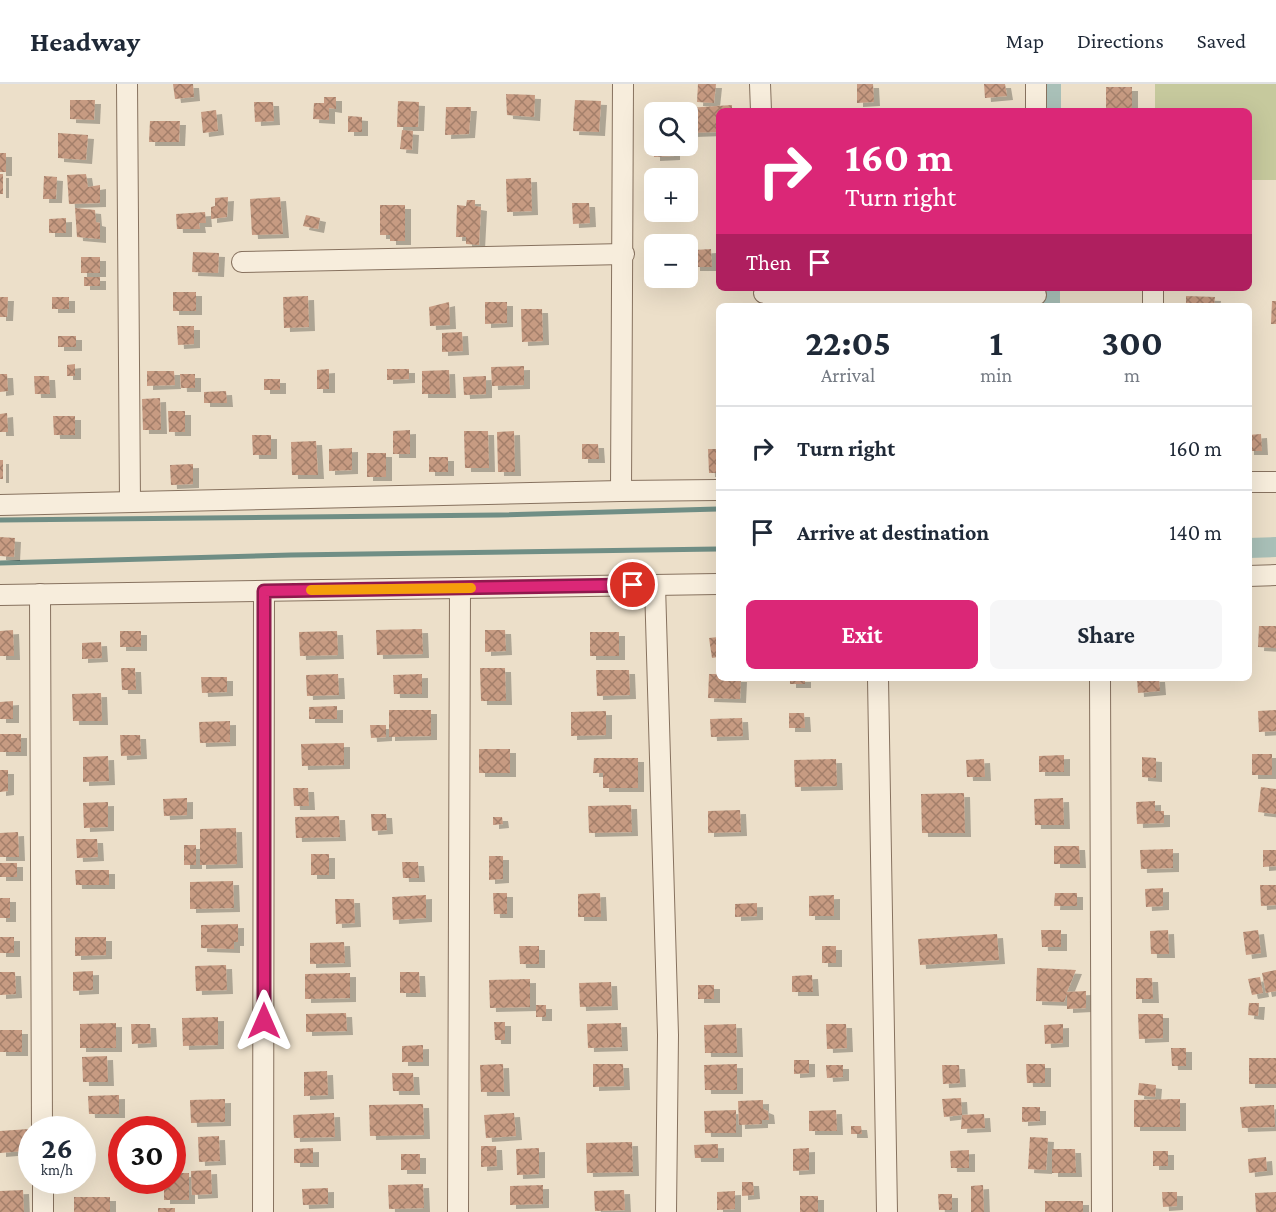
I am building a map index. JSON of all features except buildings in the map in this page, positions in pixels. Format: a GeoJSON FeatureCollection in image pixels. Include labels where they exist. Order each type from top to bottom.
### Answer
{"type":"FeatureCollection","features":[{"type":"Feature","properties":{"kind":"street"},"geometry":{"type":"LineString","coordinates":[[127,84],[130,502]]}},
{"type":"Feature","properties":{"kind":"street"},"geometry":{"type":"LineString","coordinates":[[621,490],[624,254],[623,84]]}},
{"type":"Feature","properties":{"kind":"street"},"geometry":{"type":"LineString","coordinates":[[760,84],[761,108]]}},
{"type":"Feature","properties":{"kind":"street"},"geometry":{"type":"LineString","coordinates":[[1036,84],[1036,108]]}},
{"type":"Feature","properties":{"kind":"street"},"geometry":{"type":"LineString","coordinates":[[242,262],[624,254]]}},
{"type":"Feature","properties":{"kind":"street"},"geometry":{"type":"LineString","coordinates":[[764,296],[1036,296]]}},
{"type":"Feature","properties":{"kind":"street"},"geometry":{"type":"LineString","coordinates":[[1252,482],[1276,482]]}},
{"type":"Feature","properties":{"kind":"street"},"geometry":{"type":"LineString","coordinates":[[0,505],[621,490],[716,490]]}},
{"type":"Feature","properties":{"kind":"street"},"geometry":{"type":"LineString","coordinates":[[1252,576],[1276,575]]}},
{"type":"Feature","properties":{"kind":"street"},"geometry":{"type":"LineString","coordinates":[[0,595],[716,584]]}},
{"type":"Feature","properties":{"kind":"street"},"geometry":{"type":"LineString","coordinates":[[654,585],[668,1035],[666,1212]]}},
{"type":"Feature","properties":{"kind":"street"},"geometry":{"type":"LineString","coordinates":[[458,1212],[460,588]]}},
{"type":"Feature","properties":{"kind":"street"},"geometry":{"type":"LineString","coordinates":[[263,1212],[264,591]]}},
{"type":"Feature","properties":{"kind":"street"},"geometry":{"type":"LineString","coordinates":[[40,594],[42,1116]]}},
{"type":"Feature","properties":{"kind":"street"},"geometry":{"type":"LineString","coordinates":[[878,681],[887,1212]]}},
{"type":"Feature","properties":{"kind":"street"},"geometry":{"type":"LineString","coordinates":[[1100,681],[1102,1212]]}},
{"type":"Feature","properties":{"kind":"street"},"geometry":{"type":"LineString","coordinates":[[43,1194],[43,1212]]}},
{"type":"Feature","properties":{"kind":"green space"},"geometry":{"type":"Polygon","coordinates":[[[1155,84],[1276,84],[1276,180],[1252,180],[1252,108],[1155,108],[1155,84]]]}},
{"type":"Feature","properties":{"kind":"waterway"},"geometry":{"type":"LineString","coordinates":[[1051,84],[1051,108]]}},
{"type":"Feature","properties":{"kind":"waterway"},"geometry":{"type":"LineString","coordinates":[[1050,291],[1050,303]]}},
{"type":"Feature","properties":{"kind":"waterway"},"geometry":{"type":"LineString","coordinates":[[0,520],[498,515],[716,509]]}},
{"type":"Feature","properties":{"kind":"waterway"},"geometry":{"type":"LineString","coordinates":[[1252,548],[1276,547]]}},
{"type":"Feature","properties":{"kind":"waterway"},"geometry":{"type":"LineString","coordinates":[[0,563],[291,555],[716,549]]}},
{"type":"Feature","properties":{"kind":"slow traffic"},"geometry":{"type":"LineString","coordinates":[[311,590],[471,588]]}},
{"type":"Feature","properties":{"kind":"route"},"geometry":{"type":"LineString","coordinates":[[264,1021],[264,591],[633,585]]}}]}
